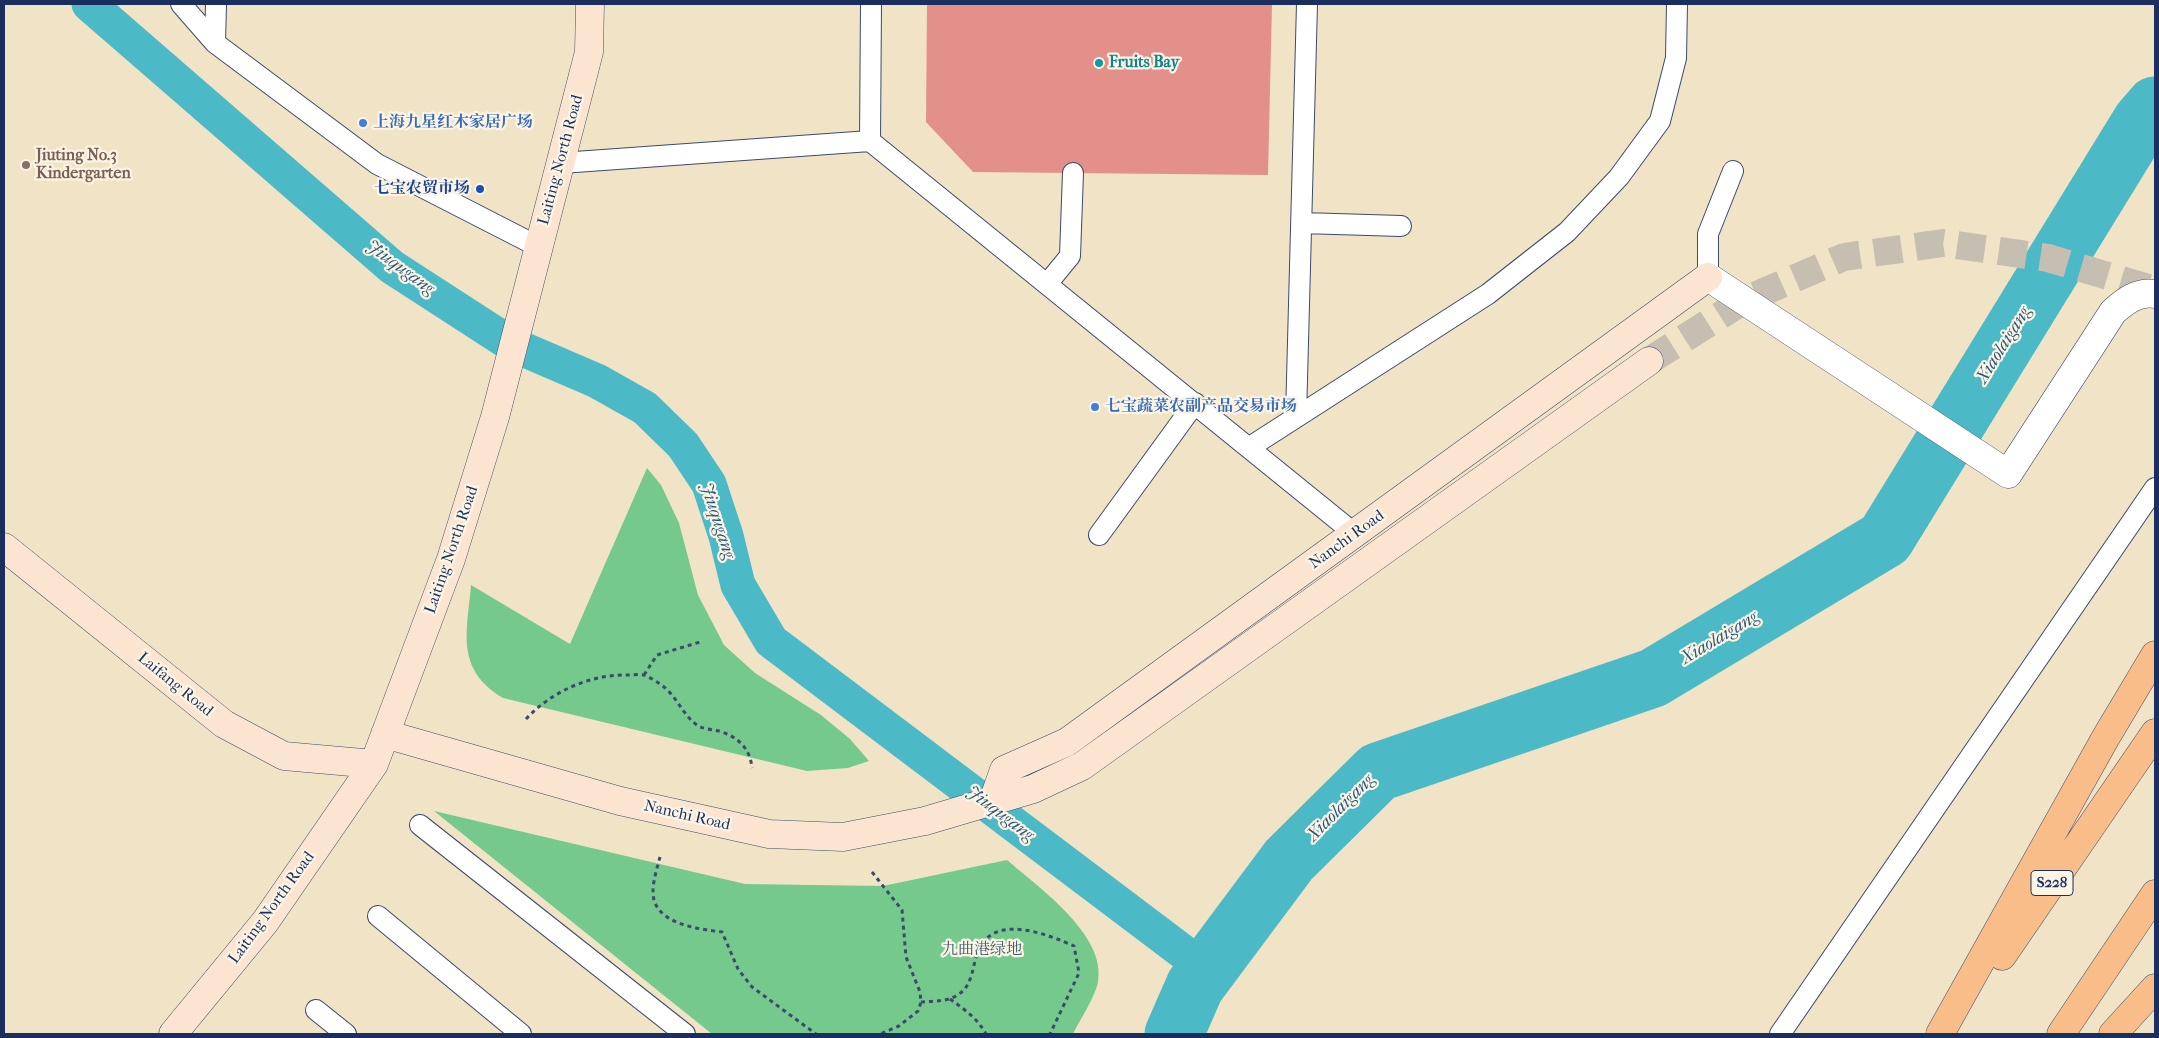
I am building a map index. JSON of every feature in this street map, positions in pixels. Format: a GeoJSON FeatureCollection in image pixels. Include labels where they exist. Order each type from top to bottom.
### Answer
{"type":"FeatureCollection","features":[{"type":"Feature","properties":{"kind":"highway"},"geometry":{"type":"LineString","coordinates":[[1940,1034],[2106,737],[2155,655]]}},
{"type":"Feature","properties":{"kind":"highway","name":"S228"},"geometry":{"type":"LineString","coordinates":[[1948,1034],[2155,733]]}},
{"type":"Feature","properties":{"kind":"highway"},"geometry":{"type":"LineString","coordinates":[[2060,1034],[2155,894]]}},
{"type":"Feature","properties":{"kind":"highway"},"geometry":{"type":"LineString","coordinates":[[2113,1034],[2155,988]]}},
{"type":"Feature","properties":{"kind":"street","name":"Laiting North Road"},"geometry":{"type":"LineString","coordinates":[[174,1034],[265,922],[374,764],[451,559],[495,417],[589,52],[590,4]]}},
{"type":"Feature","properties":{"kind":"street"},"geometry":{"type":"LineString","coordinates":[[1708,277],[2008,474],[2113,312],[2129,298],[2148,293],[2155,294]]}},
{"type":"Feature","properties":{"kind":"street","name":"Nanchi Road"},"geometry":{"type":"LineString","coordinates":[[993,801],[1004,770],[1067,742],[1708,277]]}},
{"type":"Feature","properties":{"kind":"street","name":"Nanchi Road"},"geometry":{"type":"LineString","coordinates":[[385,734],[620,801],[769,834],[843,837],[925,821],[993,801],[1033,789],[1082,766],[1649,360]]}},
{"type":"Feature","properties":{"kind":"street","name":"Laifang Road"},"geometry":{"type":"LineString","coordinates":[[4,547],[224,724],[284,756],[374,764]]}},
{"type":"Feature","properties":{"kind":"lane"},"geometry":{"type":"LineString","coordinates":[[181,4],[215,43],[377,164],[539,247]]}},
{"type":"Feature","properties":{"kind":"lane"},"geometry":{"type":"LineString","coordinates":[[215,43],[216,4]]}},
{"type":"Feature","properties":{"kind":"lane"},"geometry":{"type":"LineString","coordinates":[[870,142],[871,4]]}},
{"type":"Feature","properties":{"kind":"lane"},"geometry":{"type":"LineString","coordinates":[[1296,417],[1307,4]]}},
{"type":"Feature","properties":{"kind":"lane"},"geometry":{"type":"LineString","coordinates":[[1250,447],[1488,294],[1567,232],[1620,177],[1660,121],[1676,58],[1677,4]]}},
{"type":"Feature","properties":{"kind":"lane"},"geometry":{"type":"LineString","coordinates":[[561,163],[870,142],[1250,447],[1355,534]]}},
{"type":"Feature","properties":{"kind":"lane"},"geometry":{"type":"LineString","coordinates":[[1708,277],[1708,234],[1733,171]]}},
{"type":"Feature","properties":{"kind":"lane"},"geometry":{"type":"LineString","coordinates":[[1047,284],[1070,256],[1073,173]]}},
{"type":"Feature","properties":{"kind":"lane"},"geometry":{"type":"LineString","coordinates":[[1302,223],[1401,226]]}},
{"type":"Feature","properties":{"kind":"lane"},"geometry":{"type":"LineString","coordinates":[[1098,535],[1195,403]]}},
{"type":"Feature","properties":{"kind":"lane"},"geometry":{"type":"LineString","coordinates":[[1780,1034],[2155,488]]}},
{"type":"Feature","properties":{"kind":"lane"},"geometry":{"type":"LineString","coordinates":[[420,825],[685,1034]]}},
{"type":"Feature","properties":{"kind":"lane"},"geometry":{"type":"LineString","coordinates":[[378,916],[521,1034]]}},
{"type":"Feature","properties":{"kind":"lane"},"geometry":{"type":"LineString","coordinates":[[316,1010],[346,1034]]}},
{"type":"Feature","properties":{"kind":"path"},"geometry":{"type":"LineString","coordinates":[[644,675],[657,655],[700,642]]}},
{"type":"Feature","properties":{"kind":"path"},"geometry":{"type":"LineString","coordinates":[[526,719],[539,705],[588,680],[620,674],[644,675],[665,688],[686,714],[700,726],[722,732],[740,741],[750,754],[752,768]]}},
{"type":"Feature","properties":{"kind":"path"},"geometry":{"type":"LineString","coordinates":[[660,857],[653,891],[655,904],[665,914],[679,923],[696,929],[722,932],[738,969],[752,987],[816,1034]]}},
{"type":"Feature","properties":{"kind":"path"},"geometry":{"type":"LineString","coordinates":[[872,872],[902,910],[906,957],[922,1002],[918,1011],[899,1026],[880,1034]]}},
{"type":"Feature","properties":{"kind":"path"},"geometry":{"type":"LineString","coordinates":[[922,1002],[950,999],[960,993],[968,985],[979,948],[987,939],[999,932],[1014,928],[1045,933],[1074,946],[1079,973],[1050,1034]]}},
{"type":"Feature","properties":{"kind":"path"},"geometry":{"type":"LineString","coordinates":[[950,999],[970,1013],[980,1023],[986,1034]]}},
{"type":"Feature","properties":{"kind":"green space"},"geometry":{"type":"Polygon","coordinates":[[[647,468],[661,485],[679,523],[698,595],[724,645],[755,673],[821,715],[850,739],[869,761],[848,768],[807,771],[503,698],[488,687],[477,675],[471,662],[467,634],[471,585],[570,644],[647,468]]]}},
{"type":"Feature","properties":{"kind":"green space","name":"九曲港绿地"},"geometry":{"type":"Polygon","coordinates":[[[434,811],[745,884],[883,886],[1007,860],[1052,898],[1081,930],[1092,947],[1098,964],[1098,982],[1091,1001],[1073,1034],[712,1034],[434,811]]]}},
{"type":"Feature","properties":{"kind":"building","name":"Fruits Bay"},"geometry":{"type":"Polygon","coordinates":[[[927,4],[1272,4],[1268,175],[973,172],[926,122],[927,4]]]}},
{"type":"Feature","properties":{"kind":"waterway","name":"Jiuqugang"},"geometry":{"type":"LineString","coordinates":[[89,4],[392,267],[511,344],[597,381],[645,408],[683,445],[709,484],[726,536],[738,585],[771,641],[1207,970]]}},
{"type":"Feature","properties":{"kind":"waterway","name":"Xiaolaigang"},"geometry":{"type":"LineString","coordinates":[[1174,1034],[1195,986],[1289,860],[1378,772],[1653,678],[1885,539],[2142,121],[2155,106]]}},
{"type":"Feature","properties":{"kind":"tunnel"},"geometry":{"type":"LineString","coordinates":[[1649,361],[1743,301],[1844,257],[1943,243],[2048,258],[2155,290]]}},
{"type":"Feature","properties":{"kind":"place","name":"Fruits Bay"},"geometry":{"type":"Point","coordinates":[1099,63]}},
{"type":"Feature","properties":{"kind":"place","name":"上海九星红木家居广场"},"geometry":{"type":"Point","coordinates":[363,123]}},
{"type":"Feature","properties":{"kind":"place","name":"Jiuting No.3 Kindergarten"},"geometry":{"type":"Point","coordinates":[26,165]}},
{"type":"Feature","properties":{"kind":"place","name":"七宝农贸市场"},"geometry":{"type":"Point","coordinates":[480,189]}},
{"type":"Feature","properties":{"kind":"place","name":"七宝蔬菜农副产品交易市场"},"geometry":{"type":"Point","coordinates":[1095,407]}}]}
